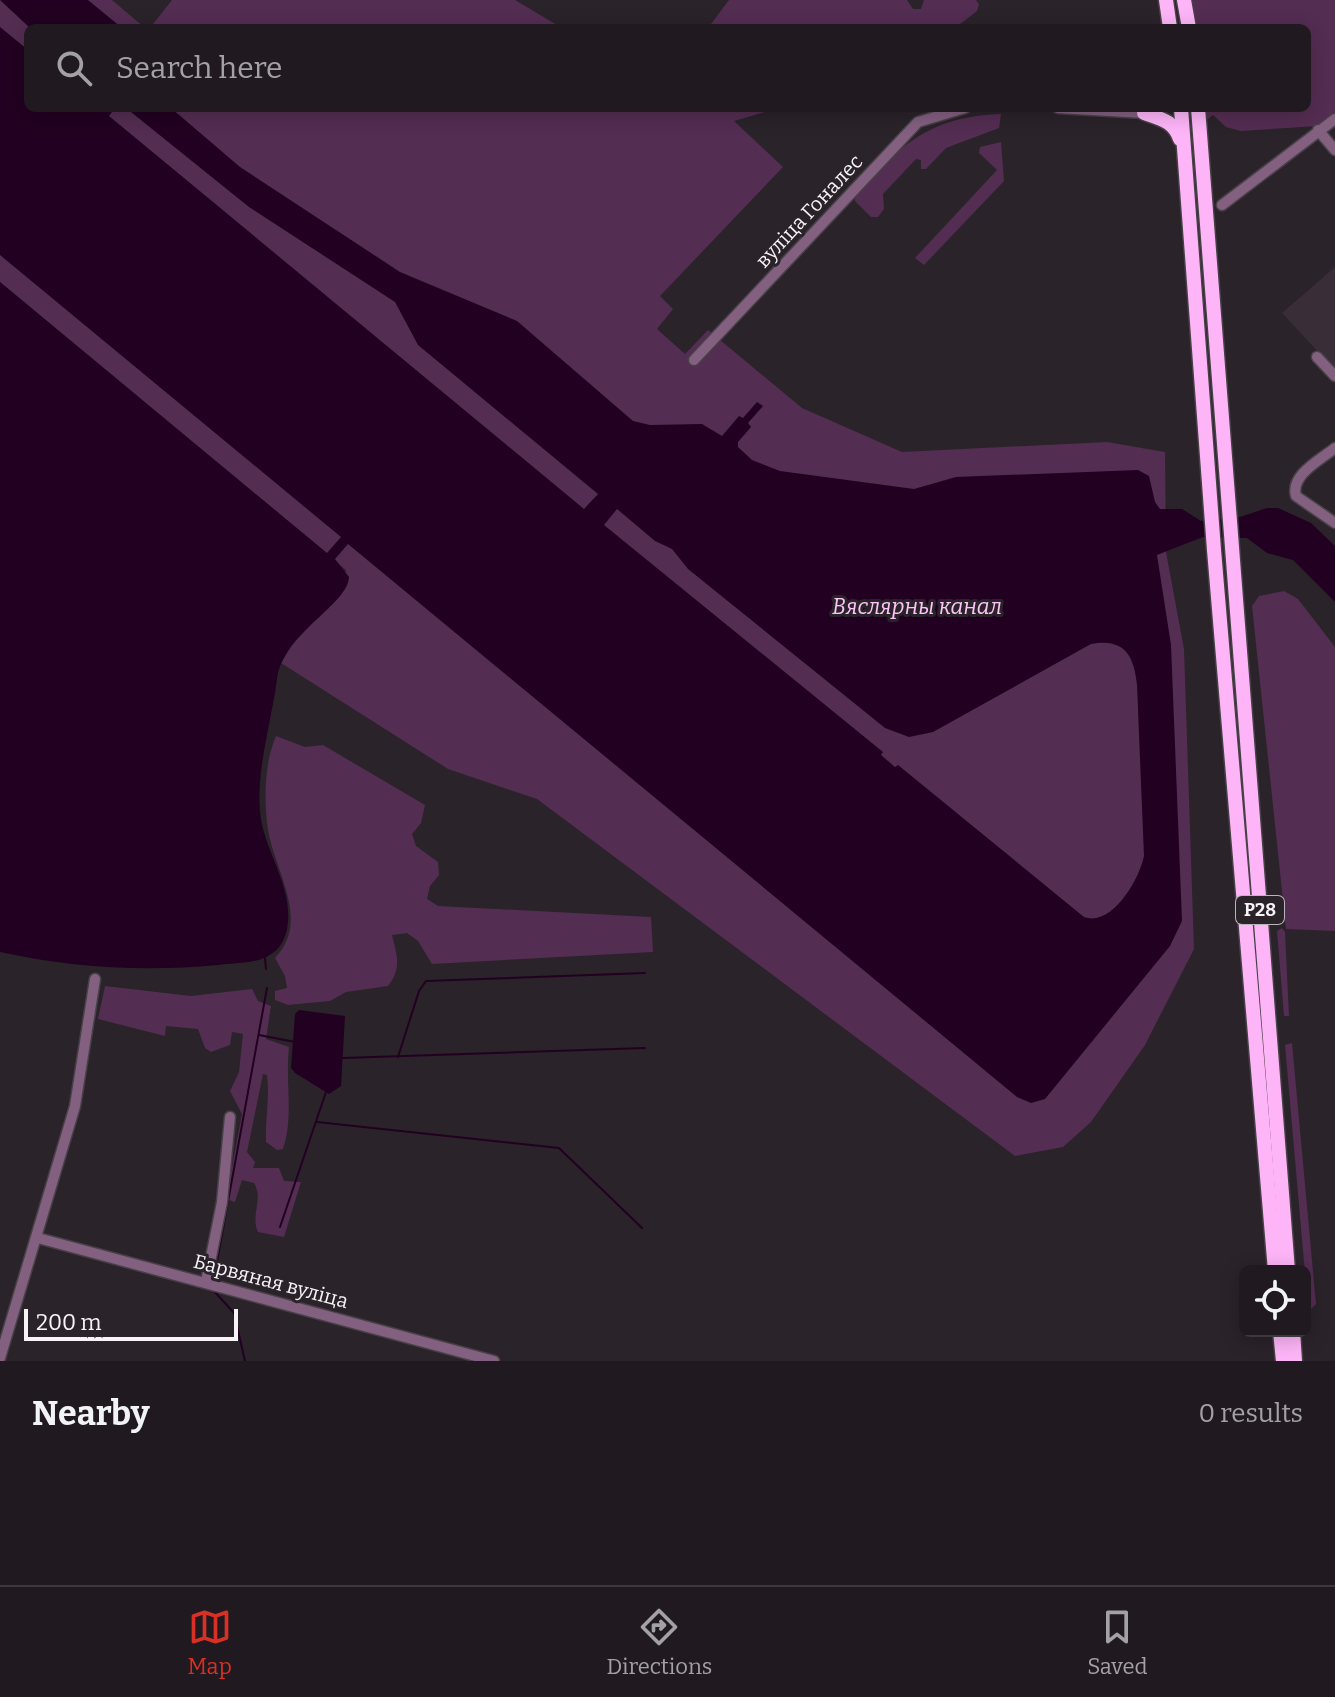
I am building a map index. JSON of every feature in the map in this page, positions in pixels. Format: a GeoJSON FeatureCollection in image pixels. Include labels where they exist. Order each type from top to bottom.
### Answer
{"type":"FeatureCollection","features":[{"type":"Feature","properties":{"kind":"highway"},"geometry":{"type":"LineString","coordinates":[[1166,0],[1169,24]]}},
{"type":"Feature","properties":{"kind":"highway"},"geometry":{"type":"LineString","coordinates":[[1184,0],[1188,24]]}},
{"type":"Feature","properties":{"kind":"highway"},"geometry":{"type":"LineString","coordinates":[[1144,113],[1149,112]]}},
{"type":"Feature","properties":{"kind":"highway","name":"Р28"},"geometry":{"type":"LineString","coordinates":[[1181,112],[1214,550],[1274,1265]]}},
{"type":"Feature","properties":{"kind":"highway","name":"Р28"},"geometry":{"type":"LineString","coordinates":[[1198,112],[1288,1265]]}},
{"type":"Feature","properties":{"kind":"highway"},"geometry":{"type":"LineString","coordinates":[[1144,113],[1176,127],[1184,150]]}},
{"type":"Feature","properties":{"kind":"highway"},"geometry":{"type":"LineString","coordinates":[[1280,1337],[1281,1361]]}},
{"type":"Feature","properties":{"kind":"highway"},"geometry":{"type":"LineString","coordinates":[[1293,1337],[1295,1361]]}},
{"type":"Feature","properties":{"kind":"street","name":"вуліца Гоналес"},"geometry":{"type":"LineString","coordinates":[[694,360],[918,122],[952,112]]}},
{"type":"Feature","properties":{"kind":"street"},"geometry":{"type":"LineString","coordinates":[[1127,112],[1144,113]]}},
{"type":"Feature","properties":{"kind":"street"},"geometry":{"type":"LineString","coordinates":[[1222,205],[1335,119]]}},
{"type":"Feature","properties":{"kind":"street"},"geometry":{"type":"LineString","coordinates":[[1318,130],[1335,150]]}},
{"type":"Feature","properties":{"kind":"street"},"geometry":{"type":"LineString","coordinates":[[1317,357],[1335,376]]}},
{"type":"Feature","properties":{"kind":"street"},"geometry":{"type":"LineString","coordinates":[[1335,448],[1297,479],[1294,488],[1296,496],[1335,523]]}},
{"type":"Feature","properties":{"kind":"street"},"geometry":{"type":"LineString","coordinates":[[0,1358],[75,1106],[95,979]]}},
{"type":"Feature","properties":{"kind":"street"},"geometry":{"type":"LineString","coordinates":[[206,1282],[222,1202],[230,1117]]}},
{"type":"Feature","properties":{"kind":"street","name":"Барвяная вуліца"},"geometry":{"type":"LineString","coordinates":[[38,1238],[494,1361]]}},
{"type":"Feature","properties":{"kind":"shaded area"},"geometry":{"type":"Polygon","coordinates":[[[0,0],[112,0],[140,24],[24,24],[24,112],[764,112],[734,121],[783,167],[660,296],[673,309],[657,329],[685,354],[708,330],[802,408],[902,452],[1107,442],[1165,452],[1166,552],[1184,649],[1194,949],[1145,1045],[1091,1122],[1063,1147],[1015,1156],[537,799],[448,769],[281,663],[297,636],[341,595],[346,570],[0,282],[0,0]]]}},
{"type":"Feature","properties":{"kind":"shaded area"},"geometry":{"type":"Polygon","coordinates":[[[172,0],[515,0],[555,24],[153,24],[172,0]]]}},
{"type":"Feature","properties":{"kind":"shaded area"},"geometry":{"type":"Polygon","coordinates":[[[729,0],[907,0],[913,9],[921,9],[924,0],[976,0],[979,4],[977,11],[960,24],[711,24],[729,0]]]}},
{"type":"Feature","properties":{"kind":"shaded area"},"geometry":{"type":"Polygon","coordinates":[[[1189,0],[1335,0],[1335,115],[1317,126],[1241,131],[1226,127],[1213,115],[1204,122],[1203,112],[1311,112],[1311,24],[1194,24],[1189,0]]]}},
{"type":"Feature","properties":{"kind":"shaded area"},"geometry":{"type":"Polygon","coordinates":[[[1001,114],[999,128],[946,148],[926,169],[921,169],[921,160],[916,159],[883,194],[884,209],[878,217],[871,217],[855,201],[855,192],[919,136],[955,120],[1001,114]]]}},
{"type":"Feature","properties":{"kind":"shaded area"},"geometry":{"type":"Polygon","coordinates":[[[1001,142],[1004,181],[924,265],[915,258],[997,170],[979,153],[980,147],[1001,142]]]}},
{"type":"Feature","properties":{"kind":"shaded area"},"geometry":{"type":"Polygon","coordinates":[[[1335,267],[1335,370],[1282,313],[1335,267]]]}},
{"type":"Feature","properties":{"kind":"shaded area"},"geometry":{"type":"Polygon","coordinates":[[[1284,591],[1298,599],[1335,647],[1335,931],[1286,929],[1252,606],[1259,596],[1284,591]]]}},
{"type":"Feature","properties":{"kind":"shaded area"},"geometry":{"type":"Polygon","coordinates":[[[276,736],[305,747],[323,745],[425,805],[421,823],[412,834],[416,846],[438,862],[439,875],[430,886],[427,899],[438,906],[651,917],[653,952],[432,964],[418,941],[407,933],[392,935],[397,967],[388,986],[346,992],[330,1001],[288,1005],[275,1000],[275,991],[287,988],[285,976],[275,958],[286,943],[290,926],[287,892],[270,839],[266,812],[268,767],[276,736]]]}},
{"type":"Feature","properties":{"kind":"shaded area"},"geometry":{"type":"Polygon","coordinates":[[[1282,928],[1285,932],[1289,1016],[1284,1016],[1277,931],[1282,928]]]}},
{"type":"Feature","properties":{"kind":"shaded area"},"geometry":{"type":"Polygon","coordinates":[[[105,986],[191,996],[252,989],[258,1001],[271,1006],[266,1039],[289,1047],[286,1137],[283,1149],[277,1150],[266,1142],[268,1084],[267,1075],[263,1074],[247,1152],[255,1162],[253,1168],[279,1168],[284,1181],[301,1182],[284,1237],[258,1232],[255,1219],[258,1195],[254,1183],[242,1180],[235,1202],[226,1199],[242,1114],[230,1091],[239,1072],[243,1034],[232,1032],[230,1045],[211,1052],[205,1048],[198,1029],[166,1026],[165,1036],[98,1019],[105,986]]]}},
{"type":"Feature","properties":{"kind":"shaded area"},"geometry":{"type":"Polygon","coordinates":[[[1292,1043],[1316,1304],[1311,1309],[1311,1265],[1304,1265],[1285,1045],[1292,1043]]]}},
{"type":"Feature","properties":{"kind":"water"},"geometry":{"type":"Polygon","coordinates":[[[0,0],[88,0],[117,24],[26,24],[0,0]]]}},
{"type":"Feature","properties":{"kind":"water","name":"Вяслярны канал"},"geometry":{"type":"Polygon","coordinates":[[[0,27],[24,47],[24,112],[112,112],[109,116],[584,509],[598,494],[418,345],[395,302],[249,207],[131,112],[176,112],[240,167],[400,272],[517,321],[633,421],[650,425],[702,424],[722,436],[739,416],[743,418],[757,402],[763,406],[748,423],[751,427],[738,442],[738,447],[752,460],[780,471],[914,489],[956,477],[1138,470],[1149,476],[1155,502],[1160,509],[1182,509],[1201,521],[1237,518],[1267,508],[1278,508],[1311,523],[1335,546],[1335,602],[1293,560],[1267,553],[1247,538],[1203,537],[1157,555],[1171,645],[1182,921],[1170,946],[1045,1099],[1031,1103],[1017,1097],[348,544],[335,559],[349,577],[346,588],[302,634],[282,663],[265,745],[259,795],[262,826],[287,898],[286,933],[279,947],[266,957],[253,961],[163,968],[82,965],[0,952],[0,282],[327,553],[341,537],[0,255],[0,27]],[[617,509],[604,525],[883,752],[881,755],[895,767],[898,765],[1084,917],[1104,915],[1123,899],[1144,856],[1137,685],[1130,657],[1119,646],[1091,644],[933,732],[909,737],[885,728],[688,569],[672,549],[655,541],[617,509]]]}},
{"type":"Feature","properties":{"kind":"water"},"geometry":{"type":"Polygon","coordinates":[[[299,1010],[345,1016],[341,1086],[329,1094],[291,1068],[295,1014],[299,1010]]]}},
{"type":"Feature","properties":{"kind":"waterway"},"geometry":{"type":"LineString","coordinates":[[265,958],[266,969]]}},
{"type":"Feature","properties":{"kind":"waterway"},"geometry":{"type":"LineString","coordinates":[[398,1057],[419,991],[426,981],[645,973]]}},
{"type":"Feature","properties":{"kind":"waterway"},"geometry":{"type":"LineString","coordinates":[[214,1278],[267,988]]}},
{"type":"Feature","properties":{"kind":"waterway"},"geometry":{"type":"LineString","coordinates":[[259,1035],[295,1042]]}},
{"type":"Feature","properties":{"kind":"waterway"},"geometry":{"type":"LineString","coordinates":[[343,1058],[645,1048]]}},
{"type":"Feature","properties":{"kind":"waterway"},"geometry":{"type":"LineString","coordinates":[[280,1227],[326,1092]]}},
{"type":"Feature","properties":{"kind":"waterway"},"geometry":{"type":"LineString","coordinates":[[317,1122],[559,1148],[642,1228]]}},
{"type":"Feature","properties":{"kind":"waterway"},"geometry":{"type":"LineString","coordinates":[[214,1291],[234,1313],[245,1361]]}}]}
